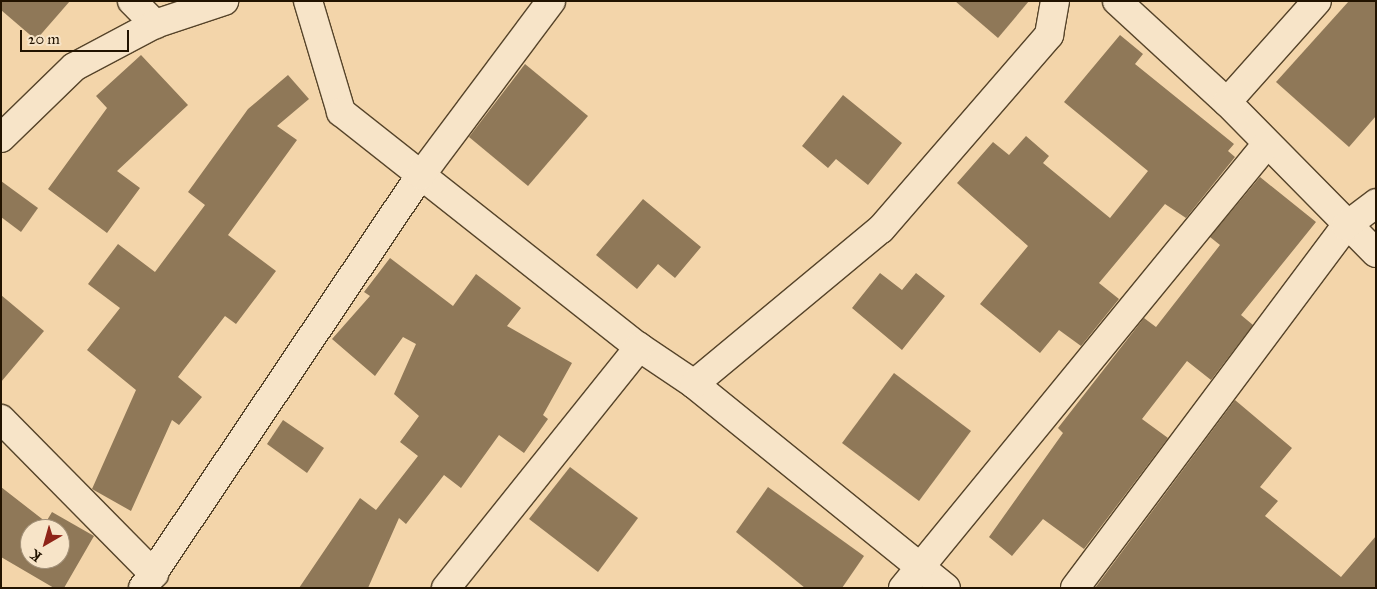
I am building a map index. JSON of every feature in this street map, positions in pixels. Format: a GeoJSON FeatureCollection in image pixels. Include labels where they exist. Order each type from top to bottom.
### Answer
{"type":"FeatureCollection","features":[{"type":"Feature","properties":{"kind":"street"},"geometry":{"type":"LineString","coordinates":[[132,1],[155,24]]}},
{"type":"Feature","properties":{"kind":"street"},"geometry":{"type":"LineString","coordinates":[[1,138],[74,67],[155,24],[224,1]]}},
{"type":"Feature","properties":{"kind":"street"},"geometry":{"type":"LineString","coordinates":[[308,1],[341,112],[639,347],[694,384],[911,577],[946,588]]}},
{"type":"Feature","properties":{"kind":"street"},"geometry":{"type":"LineString","coordinates":[[1,419],[148,581],[421,175],[551,1]]}},
{"type":"Feature","properties":{"kind":"street"},"geometry":{"type":"LineString","coordinates":[[694,384],[881,229],[1049,34],[1055,1]]}},
{"type":"Feature","properties":{"kind":"street"},"geometry":{"type":"LineString","coordinates":[[1117,1],[1226,102],[1266,146],[1346,226],[1376,253]]}},
{"type":"Feature","properties":{"kind":"street"},"geometry":{"type":"LineString","coordinates":[[1226,102],[1317,1]]}},
{"type":"Feature","properties":{"kind":"street"},"geometry":{"type":"LineString","coordinates":[[911,577],[1266,146]]}},
{"type":"Feature","properties":{"kind":"street"},"geometry":{"type":"LineString","coordinates":[[1075,588],[1346,226],[1376,203]]}},
{"type":"Feature","properties":{"kind":"street"},"geometry":{"type":"LineString","coordinates":[[446,588],[639,347]]}},
{"type":"Feature","properties":{"kind":"building"},"geometry":{"type":"Polygon","coordinates":[[[1,1],[70,1],[36,40],[1,10],[1,1]]]}},
{"type":"Feature","properties":{"kind":"building"},"geometry":{"type":"Polygon","coordinates":[[[955,1],[1029,1],[998,38],[955,1]]]}},
{"type":"Feature","properties":{"kind":"building"},"geometry":{"type":"Polygon","coordinates":[[[1349,1],[1376,1],[1376,116],[1349,147],[1276,82],[1349,1]]]}},
{"type":"Feature","properties":{"kind":"building"},"geometry":{"type":"Polygon","coordinates":[[[1120,35],[1143,54],[1135,64],[1234,144],[1228,151],[1235,157],[1186,218],[1165,204],[1099,283],[1119,299],[1081,346],[1059,330],[1040,353],[980,304],[1028,246],[957,183],[993,142],[1009,155],[1026,136],[1049,156],[1043,163],[1110,218],[1148,171],[1064,102],[1120,35]]]}},
{"type":"Feature","properties":{"kind":"building"},"geometry":{"type":"Polygon","coordinates":[[[141,55],[188,105],[117,171],[140,188],[107,233],[48,189],[107,108],[96,96],[141,55]]]}},
{"type":"Feature","properties":{"kind":"building"},"geometry":{"type":"Polygon","coordinates":[[[525,64],[588,116],[528,186],[469,137],[525,64]]]}},
{"type":"Feature","properties":{"kind":"building"},"geometry":{"type":"Polygon","coordinates":[[[288,75],[309,99],[277,126],[297,140],[228,235],[276,271],[236,324],[225,316],[178,377],[202,397],[179,425],[172,420],[131,511],[92,489],[136,390],[87,350],[120,308],[88,284],[118,244],[155,272],[205,205],[188,192],[248,109],[288,75]]]}},
{"type":"Feature","properties":{"kind":"building"},"geometry":{"type":"Polygon","coordinates":[[[843,95],[902,143],[868,185],[836,159],[828,168],[802,146],[843,95]]]}},
{"type":"Feature","properties":{"kind":"building"},"geometry":{"type":"Polygon","coordinates":[[[1260,177],[1316,222],[1241,315],[1253,325],[1211,380],[1187,361],[1142,419],[1168,438],[1084,549],[1043,519],[1012,556],[989,537],[1063,433],[1058,428],[1144,318],[1156,327],[1220,245],[1210,237],[1260,177]]]}},
{"type":"Feature","properties":{"kind":"building"},"geometry":{"type":"Polygon","coordinates":[[[1,181],[38,208],[21,232],[1,217],[1,181]]]}},
{"type":"Feature","properties":{"kind":"building"},"geometry":{"type":"Polygon","coordinates":[[[643,199],[701,247],[675,278],[658,264],[637,289],[596,255],[643,199]]]}},
{"type":"Feature","properties":{"kind":"building"},"geometry":{"type":"Polygon","coordinates":[[[390,258],[453,306],[476,274],[521,308],[507,326],[572,363],[543,415],[548,419],[524,453],[499,435],[461,488],[444,475],[406,524],[399,518],[368,588],[299,588],[360,498],[376,510],[418,456],[400,442],[419,416],[394,394],[416,344],[403,337],[375,376],[332,339],[370,296],[364,292],[390,258]]]}},
{"type":"Feature","properties":{"kind":"building"},"geometry":{"type":"Polygon","coordinates":[[[880,273],[902,290],[916,273],[945,296],[902,350],[852,308],[880,273]]]}},
{"type":"Feature","properties":{"kind":"building"},"geometry":{"type":"Polygon","coordinates":[[[1,295],[44,331],[1,382],[1,295]]]}},
{"type":"Feature","properties":{"kind":"building"},"geometry":{"type":"Polygon","coordinates":[[[894,373],[971,431],[919,501],[842,443],[894,373]]]}},
{"type":"Feature","properties":{"kind":"building"},"geometry":{"type":"Polygon","coordinates":[[[1235,400],[1292,448],[1260,487],[1278,501],[1265,516],[1341,577],[1376,536],[1376,588],[1095,588],[1235,400]]]}},
{"type":"Feature","properties":{"kind":"building"},"geometry":{"type":"Polygon","coordinates":[[[283,420],[324,448],[307,473],[267,444],[283,420]]]}},
{"type":"Feature","properties":{"kind":"building"},"geometry":{"type":"Polygon","coordinates":[[[570,467],[638,518],[598,572],[529,519],[570,467]]]}},
{"type":"Feature","properties":{"kind":"building"},"geometry":{"type":"Polygon","coordinates":[[[1,487],[42,519],[20,519],[20,568],[1,557],[1,487]]]}},
{"type":"Feature","properties":{"kind":"building"},"geometry":{"type":"Polygon","coordinates":[[[768,487],[864,556],[842,588],[805,588],[736,532],[768,487]]]}},
{"type":"Feature","properties":{"kind":"building"},"geometry":{"type":"Polygon","coordinates":[[[52,512],[64,519],[48,519],[52,512]]]}},
{"type":"Feature","properties":{"kind":"building"},"geometry":{"type":"Polygon","coordinates":[[[70,522],[94,536],[64,588],[54,588],[22,569],[70,569],[70,522]]]}}]}
